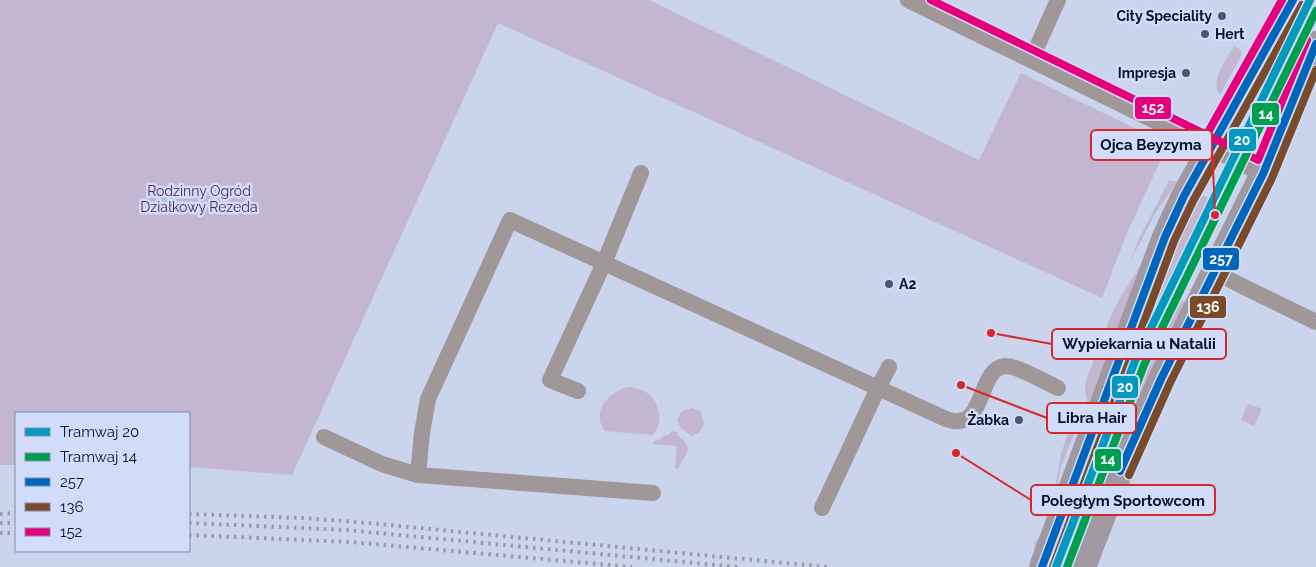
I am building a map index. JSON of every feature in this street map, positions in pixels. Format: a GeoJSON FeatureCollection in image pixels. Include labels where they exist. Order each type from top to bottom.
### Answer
{"type":"FeatureCollection","features":[{"type":"Feature","properties":{"kind":"main road"},"geometry":{"type":"LineString","coordinates":[[1042,567],[1097,423],[1155,262],[1184,196],[1293,0]]}},
{"type":"Feature","properties":{"kind":"main road"},"geometry":{"type":"LineString","coordinates":[[1083,567],[1114,484],[1161,379],[1263,174],[1316,44]]}},
{"type":"Feature","properties":{"kind":"street"},"geometry":{"type":"LineString","coordinates":[[908,0],[1263,174]]}},
{"type":"Feature","properties":{"kind":"street"},"geometry":{"type":"LineString","coordinates":[[1032,60],[1058,0]]}},
{"type":"Feature","properties":{"kind":"street"},"geometry":{"type":"LineString","coordinates":[[578,391],[550,380],[604,263],[641,173]]}},
{"type":"Feature","properties":{"kind":"street"},"geometry":{"type":"LineString","coordinates":[[418,474],[422,432],[428,399],[510,220],[946,419],[963,420],[973,413],[992,374],[1000,367],[1012,366],[1058,388]]}},
{"type":"Feature","properties":{"kind":"street"},"geometry":{"type":"LineString","coordinates":[[1215,272],[1316,322]]}},
{"type":"Feature","properties":{"kind":"street"},"geometry":{"type":"LineString","coordinates":[[822,508],[889,367]]}},
{"type":"Feature","properties":{"kind":"street"},"geometry":{"type":"LineString","coordinates":[[324,436],[382,464],[418,474],[653,493]]}},
{"type":"Feature","properties":{"kind":"green space","name":"Rodzinny Ogród Działkowy Rezeda"},"geometry":{"type":"Polygon","coordinates":[[[0,0],[649,0],[979,160],[1021,73],[1155,138],[1163,155],[1127,233],[1102,298],[498,23],[292,475],[190,467],[190,412],[15,412],[15,465],[0,465],[0,0]]]}},
{"type":"Feature","properties":{"kind":"green space"},"geometry":{"type":"Polygon","coordinates":[[[1316,15],[1316,23],[1273,126],[1264,122],[1316,15]]]}},
{"type":"Feature","properties":{"kind":"green space"},"geometry":{"type":"Polygon","coordinates":[[[1234,46],[1241,50],[1242,54],[1220,95],[1217,90],[1217,84],[1220,70],[1234,46]]]}},
{"type":"Feature","properties":{"kind":"green space"},"geometry":{"type":"Polygon","coordinates":[[[1169,180],[1177,182],[1156,212],[1130,262],[1138,241],[1169,180]]]}},
{"type":"Feature","properties":{"kind":"green space"},"geometry":{"type":"Polygon","coordinates":[[[1196,191],[1217,203],[1171,295],[1186,302],[1130,414],[1074,567],[1050,567],[1196,191]]]}},
{"type":"Feature","properties":{"kind":"green space"},"geometry":{"type":"Polygon","coordinates":[[[1142,262],[1089,411],[1085,392],[1086,381],[1115,308],[1142,262]]]}},
{"type":"Feature","properties":{"kind":"green space"},"geometry":{"type":"Polygon","coordinates":[[[629,387],[648,393],[654,399],[659,421],[656,431],[652,435],[605,431],[601,424],[601,410],[604,403],[615,393],[629,387]]]}},
{"type":"Feature","properties":{"kind":"green space"},"geometry":{"type":"Polygon","coordinates":[[[1248,404],[1262,409],[1254,426],[1241,420],[1248,404]]]}},
{"type":"Feature","properties":{"kind":"green space"},"geometry":{"type":"Polygon","coordinates":[[[693,408],[701,412],[704,424],[699,433],[691,436],[680,427],[677,420],[682,411],[693,408]]]}},
{"type":"Feature","properties":{"kind":"green space"},"geometry":{"type":"Polygon","coordinates":[[[1073,418],[1075,418],[1074,435],[1061,466],[1055,499],[1034,556],[1034,543],[1041,535],[1053,502],[1061,454],[1073,418]]]}},
{"type":"Feature","properties":{"kind":"green space"},"geometry":{"type":"Polygon","coordinates":[[[671,431],[678,432],[677,435],[688,448],[679,468],[675,469],[677,446],[653,444],[656,439],[658,441],[663,436],[670,434],[671,431]]]}},
{"type":"Feature","properties":{"kind":"railway"},"geometry":{"type":"LineString","coordinates":[[0,514],[15,513]]}},
{"type":"Feature","properties":{"kind":"railway"},"geometry":{"type":"LineString","coordinates":[[190,514],[357,522],[827,567]]}},
{"type":"Feature","properties":{"kind":"railway"},"geometry":{"type":"LineString","coordinates":[[0,523],[15,523]]}},
{"type":"Feature","properties":{"kind":"railway"},"geometry":{"type":"LineString","coordinates":[[190,523],[346,530],[737,567]]}},
{"type":"Feature","properties":{"kind":"railway"},"geometry":{"type":"LineString","coordinates":[[0,533],[15,533]]}},
{"type":"Feature","properties":{"kind":"railway"},"geometry":{"type":"LineString","coordinates":[[190,535],[351,542],[632,567]]}},
{"type":"Feature","properties":{"kind":"tram line","name":"20"},"geometry":{"type":"LineString","coordinates":[[1056,567],[1135,361],[1310,0]]}},
{"type":"Feature","properties":{"kind":"tram line","name":"14"},"geometry":{"type":"LineString","coordinates":[[1067,567],[1144,365],[1316,11]]}},
{"type":"Feature","properties":{"kind":"transit line","name":"152"},"geometry":{"type":"LineString","coordinates":[[931,0],[1258,160],[1307,40]]}},
{"type":"Feature","properties":{"kind":"transit line","name":"152"},"geometry":{"type":"LineString","coordinates":[[1202,143],[1282,0]]}},
{"type":"Feature","properties":{"kind":"transit line","name":"257"},"geometry":{"type":"LineString","coordinates":[[1042,567],[1165,237],[1184,196],[1293,0]]}},
{"type":"Feature","properties":{"kind":"transit line","name":"136"},"geometry":{"type":"LineString","coordinates":[[1053,567],[1174,241],[1193,201],[1302,5]]}},
{"type":"Feature","properties":{"kind":"transit line","name":"257"},"geometry":{"type":"LineString","coordinates":[[1120,471],[1161,379],[1263,174],[1316,44]]}},
{"type":"Feature","properties":{"kind":"transit line","name":"136"},"geometry":{"type":"LineString","coordinates":[[1129,475],[1170,383],[1272,178],[1316,70]]}},
{"type":"Feature","properties":{"kind":"place","name":"City Speciality"},"geometry":{"type":"Point","coordinates":[1222,16]}},
{"type":"Feature","properties":{"kind":"place","name":"Hert"},"geometry":{"type":"Point","coordinates":[1205,34]}},
{"type":"Feature","properties":{"kind":"place","name":"Impresja"},"geometry":{"type":"Point","coordinates":[1186,73]}},
{"type":"Feature","properties":{"kind":"place","name":"Ojca Beyzyma"},"geometry":{"type":"Point","coordinates":[1215,215]}},
{"type":"Feature","properties":{"kind":"place","name":"A2"},"geometry":{"type":"Point","coordinates":[889,284]}},
{"type":"Feature","properties":{"kind":"place","name":"Wypiekarnia u Natalii"},"geometry":{"type":"Point","coordinates":[991,333]}},
{"type":"Feature","properties":{"kind":"place","name":"Libra Hair"},"geometry":{"type":"Point","coordinates":[961,385]}},
{"type":"Feature","properties":{"kind":"place","name":"Żabka"},"geometry":{"type":"Point","coordinates":[1019,420]}},
{"type":"Feature","properties":{"kind":"place","name":"Poległym Sportowcom"},"geometry":{"type":"Point","coordinates":[956,453]}}]}
